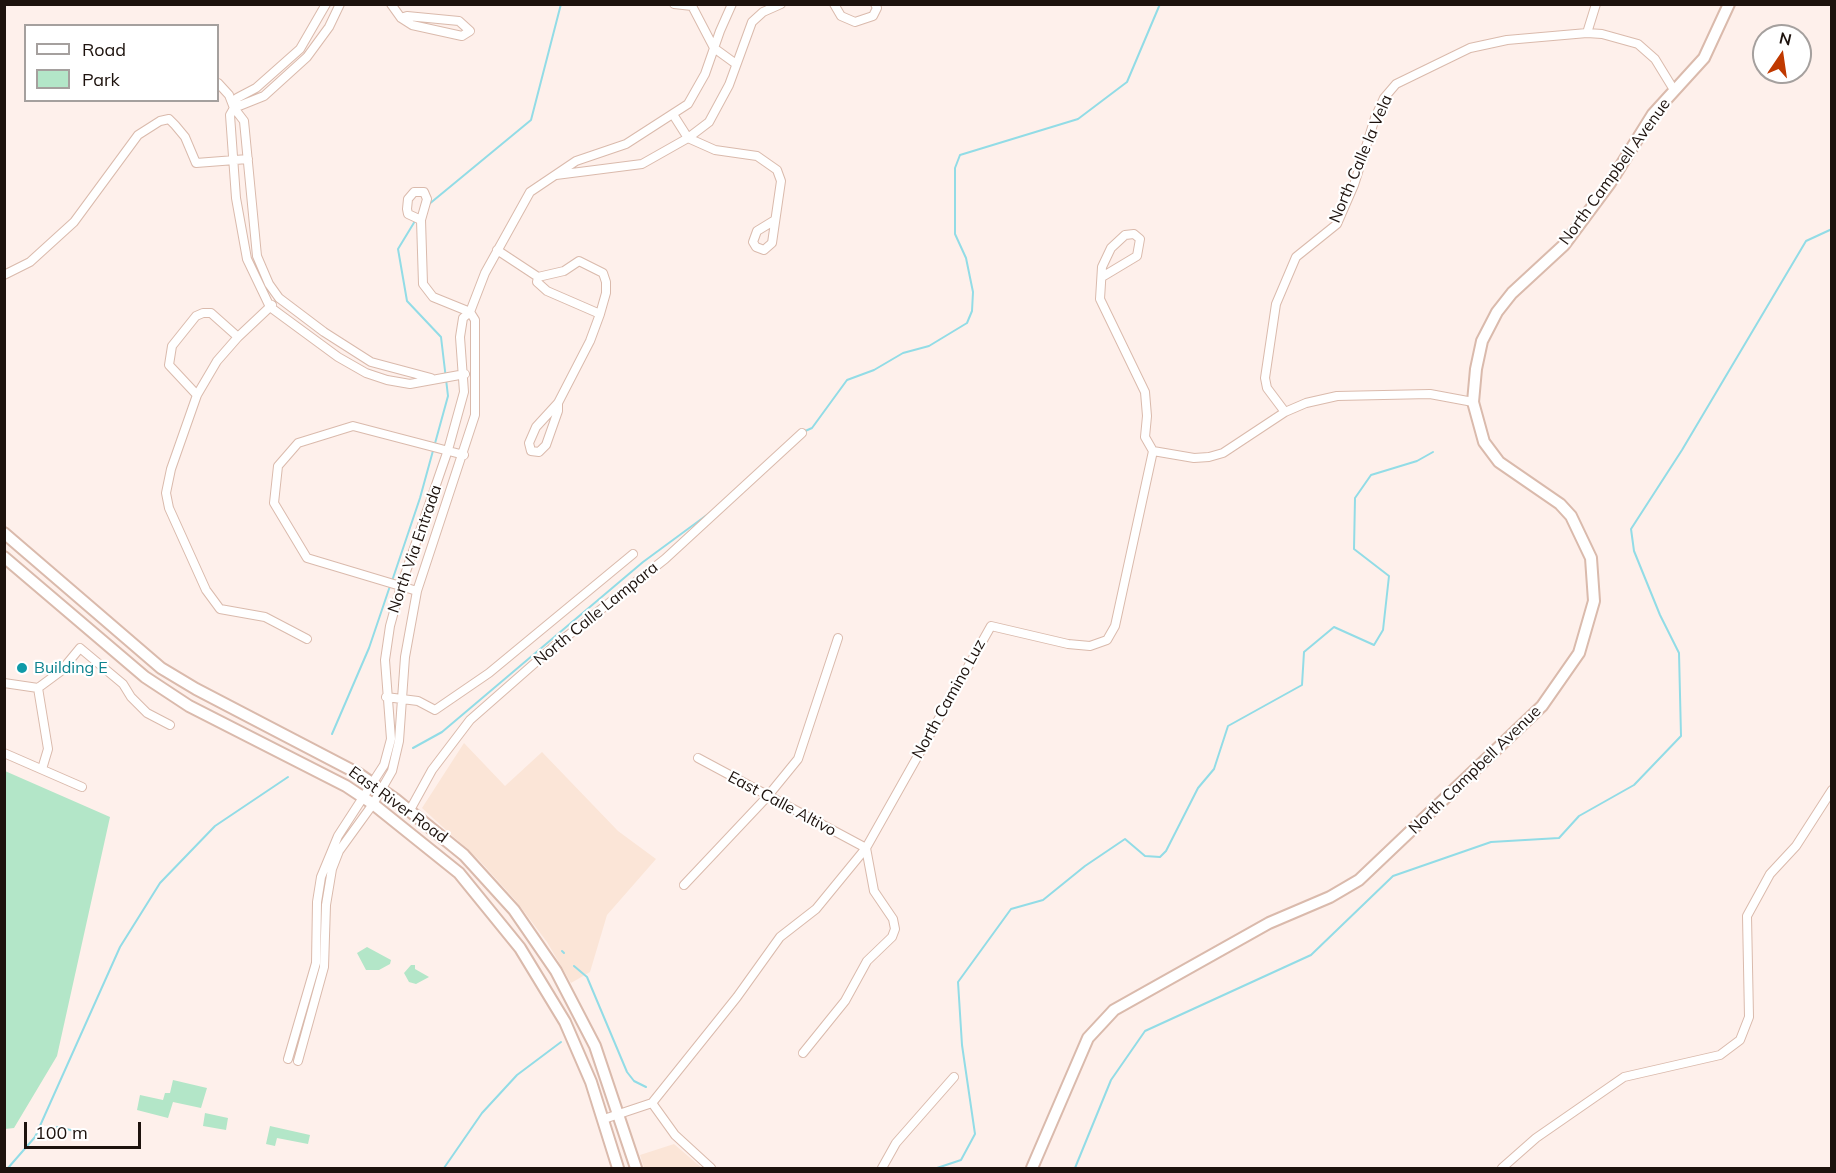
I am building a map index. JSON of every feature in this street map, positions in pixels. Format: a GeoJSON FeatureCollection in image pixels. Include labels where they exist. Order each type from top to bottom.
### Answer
{"type":"FeatureCollection","features":[{"type":"Feature","properties":{"kind":"main road","name":"North Campbell Avenue"},"geometry":{"type":"LineString","coordinates":[[1032,1168],[1088,1038],[1114,1010],[1269,923],[1330,897],[1359,880],[1542,706],[1579,653],[1594,601],[1591,558],[1571,516],[1553,499],[1516,477],[1498,462],[1478,427],[1473,402],[1476,369],[1482,341],[1497,312],[1512,293],[1564,245],[1610,183],[1653,114],[1704,58],[1729,4]]}},
{"type":"Feature","properties":{"kind":"main road","name":"East River Road"},"geometry":{"type":"LineString","coordinates":[[4,533],[161,668],[196,689],[345,765],[378,786],[410,810],[481,872],[514,910],[551,961],[595,1046],[636,1168]]}},
{"type":"Feature","properties":{"kind":"main road","name":"East River Road"},"geometry":{"type":"LineString","coordinates":[[4,556],[145,677],[189,706],[320,771],[368,800],[459,873],[515,941],[576,1043],[604,1119],[618,1168]]}},
{"type":"Feature","properties":{"kind":"street"},"geometry":{"type":"LineString","coordinates":[[326,4],[300,49],[256,88],[237,98],[230,114],[236,198],[247,259],[270,307],[338,357],[361,370],[387,380],[410,384],[431,378],[473,374]]}},
{"type":"Feature","properties":{"kind":"street"},"geometry":{"type":"LineString","coordinates":[[234,108],[264,96],[308,57],[329,27],[340,4]]}},
{"type":"Feature","properties":{"kind":"street"},"geometry":{"type":"LineString","coordinates":[[391,4],[401,18],[412,25],[462,36],[470,31],[459,21],[407,16],[401,18]]}},
{"type":"Feature","properties":{"kind":"street"},"geometry":{"type":"LineString","coordinates":[[674,4],[692,5],[714,48],[736,64]]}},
{"type":"Feature","properties":{"kind":"street","name":"North Via Entrada"},"geometry":{"type":"LineString","coordinates":[[378,786],[391,739],[386,697],[386,660],[390,626],[400,586],[448,450],[464,392],[460,337],[463,318],[470,312],[473,298],[497,250],[530,192],[576,161],[626,144],[674,116],[688,105],[705,74],[732,4]]}},
{"type":"Feature","properties":{"kind":"street"},"geometry":{"type":"LineString","coordinates":[[551,176],[642,164],[688,138],[709,122],[729,85],[752,22],[763,12],[781,4]]}},
{"type":"Feature","properties":{"kind":"street"},"geometry":{"type":"LineString","coordinates":[[834,4],[841,16],[855,22],[873,16],[877,8],[875,4]]}},
{"type":"Feature","properties":{"kind":"street"},"geometry":{"type":"LineString","coordinates":[[1587,33],[1596,4]]}},
{"type":"Feature","properties":{"kind":"street","name":"North Calle la Vela"},"geometry":{"type":"LineString","coordinates":[[1285,412],[1267,388],[1265,378],[1276,304],[1296,257],[1336,224],[1354,185],[1375,118],[1389,90],[1396,84],[1470,48],[1507,40],[1587,33],[1609,35],[1638,44],[1655,59],[1674,90]]}},
{"type":"Feature","properties":{"kind":"street"},"geometry":{"type":"LineString","coordinates":[[219,84],[229,95],[234,108],[244,121],[257,256],[269,284],[279,298],[324,332],[367,359],[431,378]]}},
{"type":"Feature","properties":{"kind":"street"},"geometry":{"type":"LineString","coordinates":[[674,116],[688,138],[715,150],[757,156],[777,170],[781,181],[775,220]]}},
{"type":"Feature","properties":{"kind":"street"},"geometry":{"type":"LineString","coordinates":[[4,275],[30,262],[74,222],[138,135],[160,121],[169,120],[175,125],[185,137],[196,163],[248,159]]}},
{"type":"Feature","properties":{"kind":"street"},"geometry":{"type":"LineString","coordinates":[[422,220],[423,284],[433,297],[470,312]]}},
{"type":"Feature","properties":{"kind":"street"},"geometry":{"type":"LineString","coordinates":[[1102,277],[1137,256],[1140,238],[1134,234],[1119,238],[1103,262],[1099,286],[1102,306],[1145,392],[1147,416],[1145,437],[1153,451],[1194,458],[1223,453],[1285,412],[1321,399],[1360,394],[1430,394],[1473,402]]}},
{"type":"Feature","properties":{"kind":"street"},"geometry":{"type":"LineString","coordinates":[[497,250],[538,277],[564,271],[579,261],[603,273],[606,293],[590,342],[558,403],[536,427],[529,443],[531,451],[539,452],[546,445],[558,411],[558,403]]}},
{"type":"Feature","properties":{"kind":"street"},"geometry":{"type":"LineString","coordinates":[[538,277],[537,282],[547,291],[600,314]]}},
{"type":"Feature","properties":{"kind":"street"},"geometry":{"type":"LineString","coordinates":[[279,298],[238,337],[218,361],[197,394],[171,469],[166,493],[169,508],[206,590],[220,609],[265,617],[307,639]]}},
{"type":"Feature","properties":{"kind":"street","name":"North Via Entrada"},"geometry":{"type":"LineString","coordinates":[[288,1059],[316,963],[317,902],[321,877],[338,836],[392,771],[399,741],[405,657],[417,591],[464,455],[475,415],[473,374],[475,320],[470,312]]}},
{"type":"Feature","properties":{"kind":"street"},"geometry":{"type":"LineString","coordinates":[[197,394],[169,365],[172,346],[196,316],[204,313],[212,313],[238,337]]}},
{"type":"Feature","properties":{"kind":"street"},"geometry":{"type":"LineString","coordinates":[[361,370],[367,359]]}},
{"type":"Feature","properties":{"kind":"street"},"geometry":{"type":"LineString","coordinates":[[417,591],[307,558],[274,503],[278,466],[298,443],[353,426],[464,455]]}},
{"type":"Feature","properties":{"kind":"street","name":"North Calle Lampara"},"geometry":{"type":"LineString","coordinates":[[410,810],[432,770],[470,720],[552,648],[665,559],[802,433]]}},
{"type":"Feature","properties":{"kind":"street","name":"North Camino Luz"},"geometry":{"type":"LineString","coordinates":[[604,1119],[620,1116],[652,1103],[737,997],[780,937],[822,903],[866,848],[991,626],[1025,635],[1090,646],[1107,640],[1111,634],[1153,451]]}},
{"type":"Feature","properties":{"kind":"street","name":"North Calle Lampara"},"geometry":{"type":"LineString","coordinates":[[386,697],[418,701],[435,710],[489,673],[633,554]]}},
{"type":"Feature","properties":{"kind":"street"},"geometry":{"type":"LineString","coordinates":[[684,885],[767,797],[798,759],[838,638]]}},
{"type":"Feature","properties":{"kind":"street"},"geometry":{"type":"LineString","coordinates":[[4,683],[38,688],[61,671],[80,648],[123,684],[131,697],[147,713],[170,724]]}},
{"type":"Feature","properties":{"kind":"street"},"geometry":{"type":"LineString","coordinates":[[38,688],[48,749],[42,769]]}},
{"type":"Feature","properties":{"kind":"street"},"geometry":{"type":"LineString","coordinates":[[4,753],[82,787]]}},
{"type":"Feature","properties":{"kind":"street","name":"East Calle Altivo"},"geometry":{"type":"LineString","coordinates":[[698,758],[866,848]]}},
{"type":"Feature","properties":{"kind":"street"},"geometry":{"type":"LineString","coordinates":[[1502,1168],[1536,1138],[1624,1077],[1720,1055],[1740,1040],[1749,1017],[1747,916],[1770,874],[1796,846],[1832,790]]}},
{"type":"Feature","properties":{"kind":"street","name":"North Via Entrada"},"geometry":{"type":"LineString","coordinates":[[298,1061],[324,967],[326,906],[332,869],[339,851],[368,800]]}},
{"type":"Feature","properties":{"kind":"street"},"geometry":{"type":"LineString","coordinates":[[803,1053],[844,1001],[867,961],[885,945],[895,929],[893,919],[874,891],[866,848]]}},
{"type":"Feature","properties":{"kind":"street"},"geometry":{"type":"LineString","coordinates":[[882,1168],[896,1143],[954,1077]]}},
{"type":"Feature","properties":{"kind":"street"},"geometry":{"type":"LineString","coordinates":[[652,1103],[675,1135],[711,1168]]}},
{"type":"Feature","properties":{"kind":"shaded area"},"geometry":{"type":"Polygon","coordinates":[[[464,743],[505,786],[542,752],[618,831],[656,859],[607,915],[590,972],[571,983],[547,942],[516,901],[479,860],[422,808],[464,743]]]}},
{"type":"Feature","properties":{"kind":"shaded area"},"geometry":{"type":"Polygon","coordinates":[[[674,1144],[702,1168],[644,1168],[640,1155],[674,1144]]]}},
{"type":"Feature","properties":{"kind":"green space"},"geometry":{"type":"Polygon","coordinates":[[[5,771],[110,817],[57,1056],[14,1128],[5,1129],[5,771]]]}},
{"type":"Feature","properties":{"kind":"green space"},"geometry":{"type":"Polygon","coordinates":[[[367,947],[391,960],[390,964],[379,970],[366,970],[357,953],[367,947]]]}},
{"type":"Feature","properties":{"kind":"green space"},"geometry":{"type":"Polygon","coordinates":[[[411,965],[415,965],[415,969],[429,977],[416,984],[409,982],[404,973],[411,965]]]}},
{"type":"Feature","properties":{"kind":"green space"},"geometry":{"type":"Polygon","coordinates":[[[173,1080],[207,1088],[201,1108],[173,1102],[168,1118],[137,1110],[140,1095],[163,1100],[165,1093],[170,1093],[173,1080]]]}},
{"type":"Feature","properties":{"kind":"green space"},"geometry":{"type":"Polygon","coordinates":[[[205,1113],[228,1118],[226,1130],[203,1126],[205,1113]]]}},
{"type":"Feature","properties":{"kind":"green space"},"geometry":{"type":"Polygon","coordinates":[[[270,1126],[310,1135],[308,1144],[277,1138],[275,1146],[266,1144],[270,1126]]]}},
{"type":"Feature","properties":{"kind":"waterway"},"geometry":{"type":"LineString","coordinates":[[428,205],[531,120],[561,4]]}},
{"type":"Feature","properties":{"kind":"waterway"},"geometry":{"type":"LineString","coordinates":[[803,432],[812,428],[847,380],[874,370],[903,353],[929,346],[967,323],[972,311],[973,292],[966,258],[955,234],[955,168],[960,155],[1078,119],[1127,82],[1160,4]]}},
{"type":"Feature","properties":{"kind":"waterway"},"geometry":{"type":"LineString","coordinates":[[392,581],[420,498],[448,396],[441,337],[407,301],[398,249],[415,221]]}},
{"type":"Feature","properties":{"kind":"waterway"},"geometry":{"type":"LineString","coordinates":[[1075,1168],[1111,1080],[1145,1031],[1311,955],[1393,876],[1491,842],[1559,838],[1579,816],[1634,785],[1681,736],[1679,653],[1660,615],[1634,551],[1631,529],[1682,450],[1806,241],[1832,229]]}},
{"type":"Feature","properties":{"kind":"waterway"},"geometry":{"type":"LineString","coordinates":[[937,1168],[961,1160],[975,1134],[962,1045],[958,982],[1011,909],[1043,900],[1085,866],[1125,839],[1145,856],[1160,857],[1166,851],[1198,788],[1214,769],[1228,726],[1302,685],[1304,652],[1334,627],[1374,645],[1383,630],[1389,576],[1354,549],[1355,498],[1371,475],[1417,461],[1433,452]]}},
{"type":"Feature","properties":{"kind":"waterway"},"geometry":{"type":"LineString","coordinates":[[413,748],[442,732],[643,562],[715,509]]}},
{"type":"Feature","properties":{"kind":"waterway"},"geometry":{"type":"LineString","coordinates":[[332,734],[369,648],[390,586]]}},
{"type":"Feature","properties":{"kind":"waterway"},"geometry":{"type":"LineString","coordinates":[[8,1168],[35,1137],[120,947],[160,883],[215,826],[288,777]]}},
{"type":"Feature","properties":{"kind":"waterway"},"geometry":{"type":"LineString","coordinates":[[574,966],[587,977],[627,1072],[634,1081],[646,1087]]}},
{"type":"Feature","properties":{"kind":"waterway"},"geometry":{"type":"LineString","coordinates":[[444,1168],[482,1113],[517,1075],[561,1042]]}},
{"type":"Feature","properties":{"kind":"waterway"},"geometry":{"type":"LineString","coordinates":[[57,1127],[75,1131]]}},
{"type":"Feature","properties":{"kind":"place","name":"Building E"},"geometry":{"type":"Point","coordinates":[22,668]}}]}
